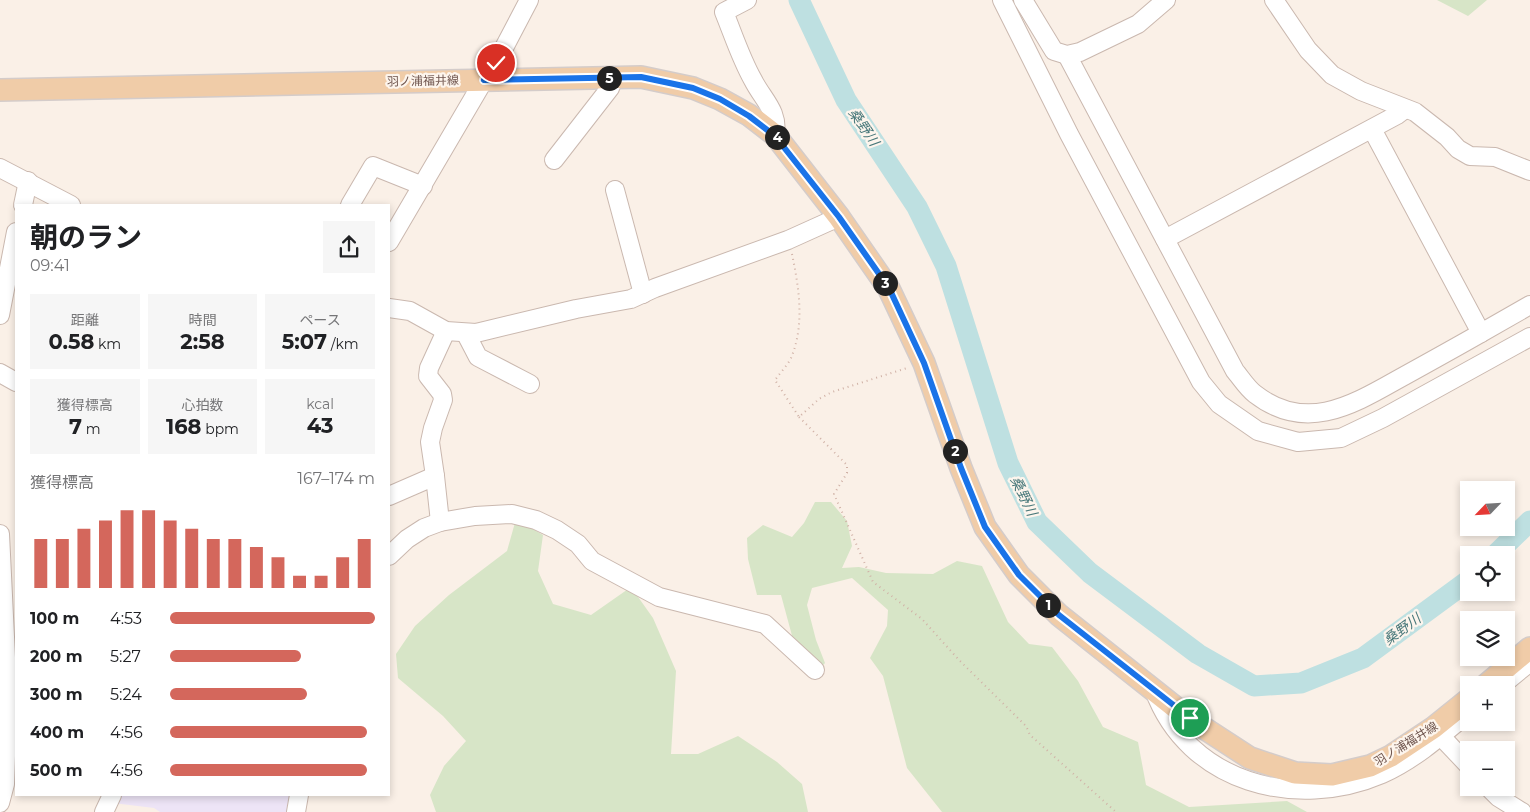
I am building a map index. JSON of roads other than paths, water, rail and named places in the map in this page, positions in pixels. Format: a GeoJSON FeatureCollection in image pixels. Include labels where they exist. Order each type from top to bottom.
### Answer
{"type":"FeatureCollection","features":[{"type":"Feature","properties":{"kind":"main road","name":"羽ノ浦福井線"},"geometry":{"type":"LineString","coordinates":[[0,90],[641,77],[693,88],[749,116],[775,136],[839,217],[889,288],[924,363],[961,468],[985,527],[1019,575],[1059,615],[1190,718],[1250,758],[1295,773],[1332,775],[1370,766],[1437,732],[1460,708]]}},
{"type":"Feature","properties":{"kind":"main road"},"geometry":{"type":"LineString","coordinates":[[1501,676],[1528,659]]}},
{"type":"Feature","properties":{"kind":"street"},"geometry":{"type":"LineString","coordinates":[[390,240],[484,80],[496,63],[529,0]]}},
{"type":"Feature","properties":{"kind":"street"},"geometry":{"type":"LineString","coordinates":[[1002,0],[1069,134],[1201,382],[1219,404],[1258,431],[1298,442],[1341,438],[1383,418],[1530,337]]}},
{"type":"Feature","properties":{"kind":"street"},"geometry":{"type":"LineString","coordinates":[[1023,0],[1054,51],[1067,55],[1080,52],[1138,24],[1166,0]]}},
{"type":"Feature","properties":{"kind":"street"},"geometry":{"type":"LineString","coordinates":[[1274,0],[1308,50],[1332,75],[1361,90],[1415,112],[1447,137],[1458,149],[1470,156],[1495,157],[1530,171]]}},
{"type":"Feature","properties":{"kind":"street"},"geometry":{"type":"LineString","coordinates":[[730,5],[753,80],[768,102],[777,123],[775,136]]}},
{"type":"Feature","properties":{"kind":"street"},"geometry":{"type":"LineString","coordinates":[[1067,55],[1235,370],[1254,393],[1277,406],[1301,414],[1324,413],[1346,407],[1530,304]]}},
{"type":"Feature","properties":{"kind":"street"},"geometry":{"type":"LineString","coordinates":[[554,160],[610,88],[614,78]]}},
{"type":"Feature","properties":{"kind":"street"},"geometry":{"type":"LineString","coordinates":[[1165,239],[1372,129],[1405,109]]}},
{"type":"Feature","properties":{"kind":"street"},"geometry":{"type":"LineString","coordinates":[[1372,129],[1481,333]]}},
{"type":"Feature","properties":{"kind":"street"},"geometry":{"type":"LineString","coordinates":[[351,204],[374,166],[423,186]]}},
{"type":"Feature","properties":{"kind":"street"},"geometry":{"type":"LineString","coordinates":[[0,168],[69,204]]}},
{"type":"Feature","properties":{"kind":"street"},"geometry":{"type":"LineString","coordinates":[[22,204],[28,181]]}},
{"type":"Feature","properties":{"kind":"street"},"geometry":{"type":"LineString","coordinates":[[615,190],[644,294]]}},
{"type":"Feature","properties":{"kind":"street"},"geometry":{"type":"LineString","coordinates":[[390,308],[410,312],[446,332],[466,334],[576,309],[631,299],[655,288],[788,240],[839,217]]}},
{"type":"Feature","properties":{"kind":"street"},"geometry":{"type":"LineString","coordinates":[[0,315],[4,283],[15,236]]}},
{"type":"Feature","properties":{"kind":"street"},"geometry":{"type":"LineString","coordinates":[[440,522],[430,442],[442,394],[428,376],[429,368],[446,332]]}},
{"type":"Feature","properties":{"kind":"street"},"geometry":{"type":"LineString","coordinates":[[466,334],[478,357],[530,384]]}},
{"type":"Feature","properties":{"kind":"street"},"geometry":{"type":"LineString","coordinates":[[0,373],[15,381]]}},
{"type":"Feature","properties":{"kind":"street"},"geometry":{"type":"LineString","coordinates":[[390,496],[435,476]]}},
{"type":"Feature","properties":{"kind":"street"},"geometry":{"type":"LineString","coordinates":[[390,555],[407,539],[424,528],[440,522],[475,516],[512,514],[536,520],[578,544],[592,561],[659,597],[765,624],[815,670]]}},
{"type":"Feature","properties":{"kind":"street"},"geometry":{"type":"LineString","coordinates":[[0,534],[9,596],[8,699],[4,784],[0,803]]}},
{"type":"Feature","properties":{"kind":"street"},"geometry":{"type":"LineString","coordinates":[[1511,676],[1528,659]]}},
{"type":"Feature","properties":{"kind":"street"},"geometry":{"type":"LineString","coordinates":[[1460,718],[1437,732],[1460,756]]}},
{"type":"Feature","properties":{"kind":"street"},"geometry":{"type":"LineString","coordinates":[[104,812],[112,796]]}},
{"type":"Feature","properties":{"kind":"street"},"geometry":{"type":"LineString","coordinates":[[296,812],[299,796]]}},
{"type":"Feature","properties":{"kind":"street"},"geometry":{"type":"LineString","coordinates":[[1498,796],[1522,812]]}},
{"type":"Feature","properties":{"kind":"waterway","name":"桑野川"},"geometry":{"type":"LineString","coordinates":[[799,0],[846,100],[917,207],[946,266],[1008,463],[1037,522],[1090,573],[1198,654],[1254,686],[1301,683],[1363,658],[1460,587]]}},
{"type":"Feature","properties":{"kind":"waterway","name":"桑野川"},"geometry":{"type":"LineString","coordinates":[[1504,546],[1530,521]]}}]}
